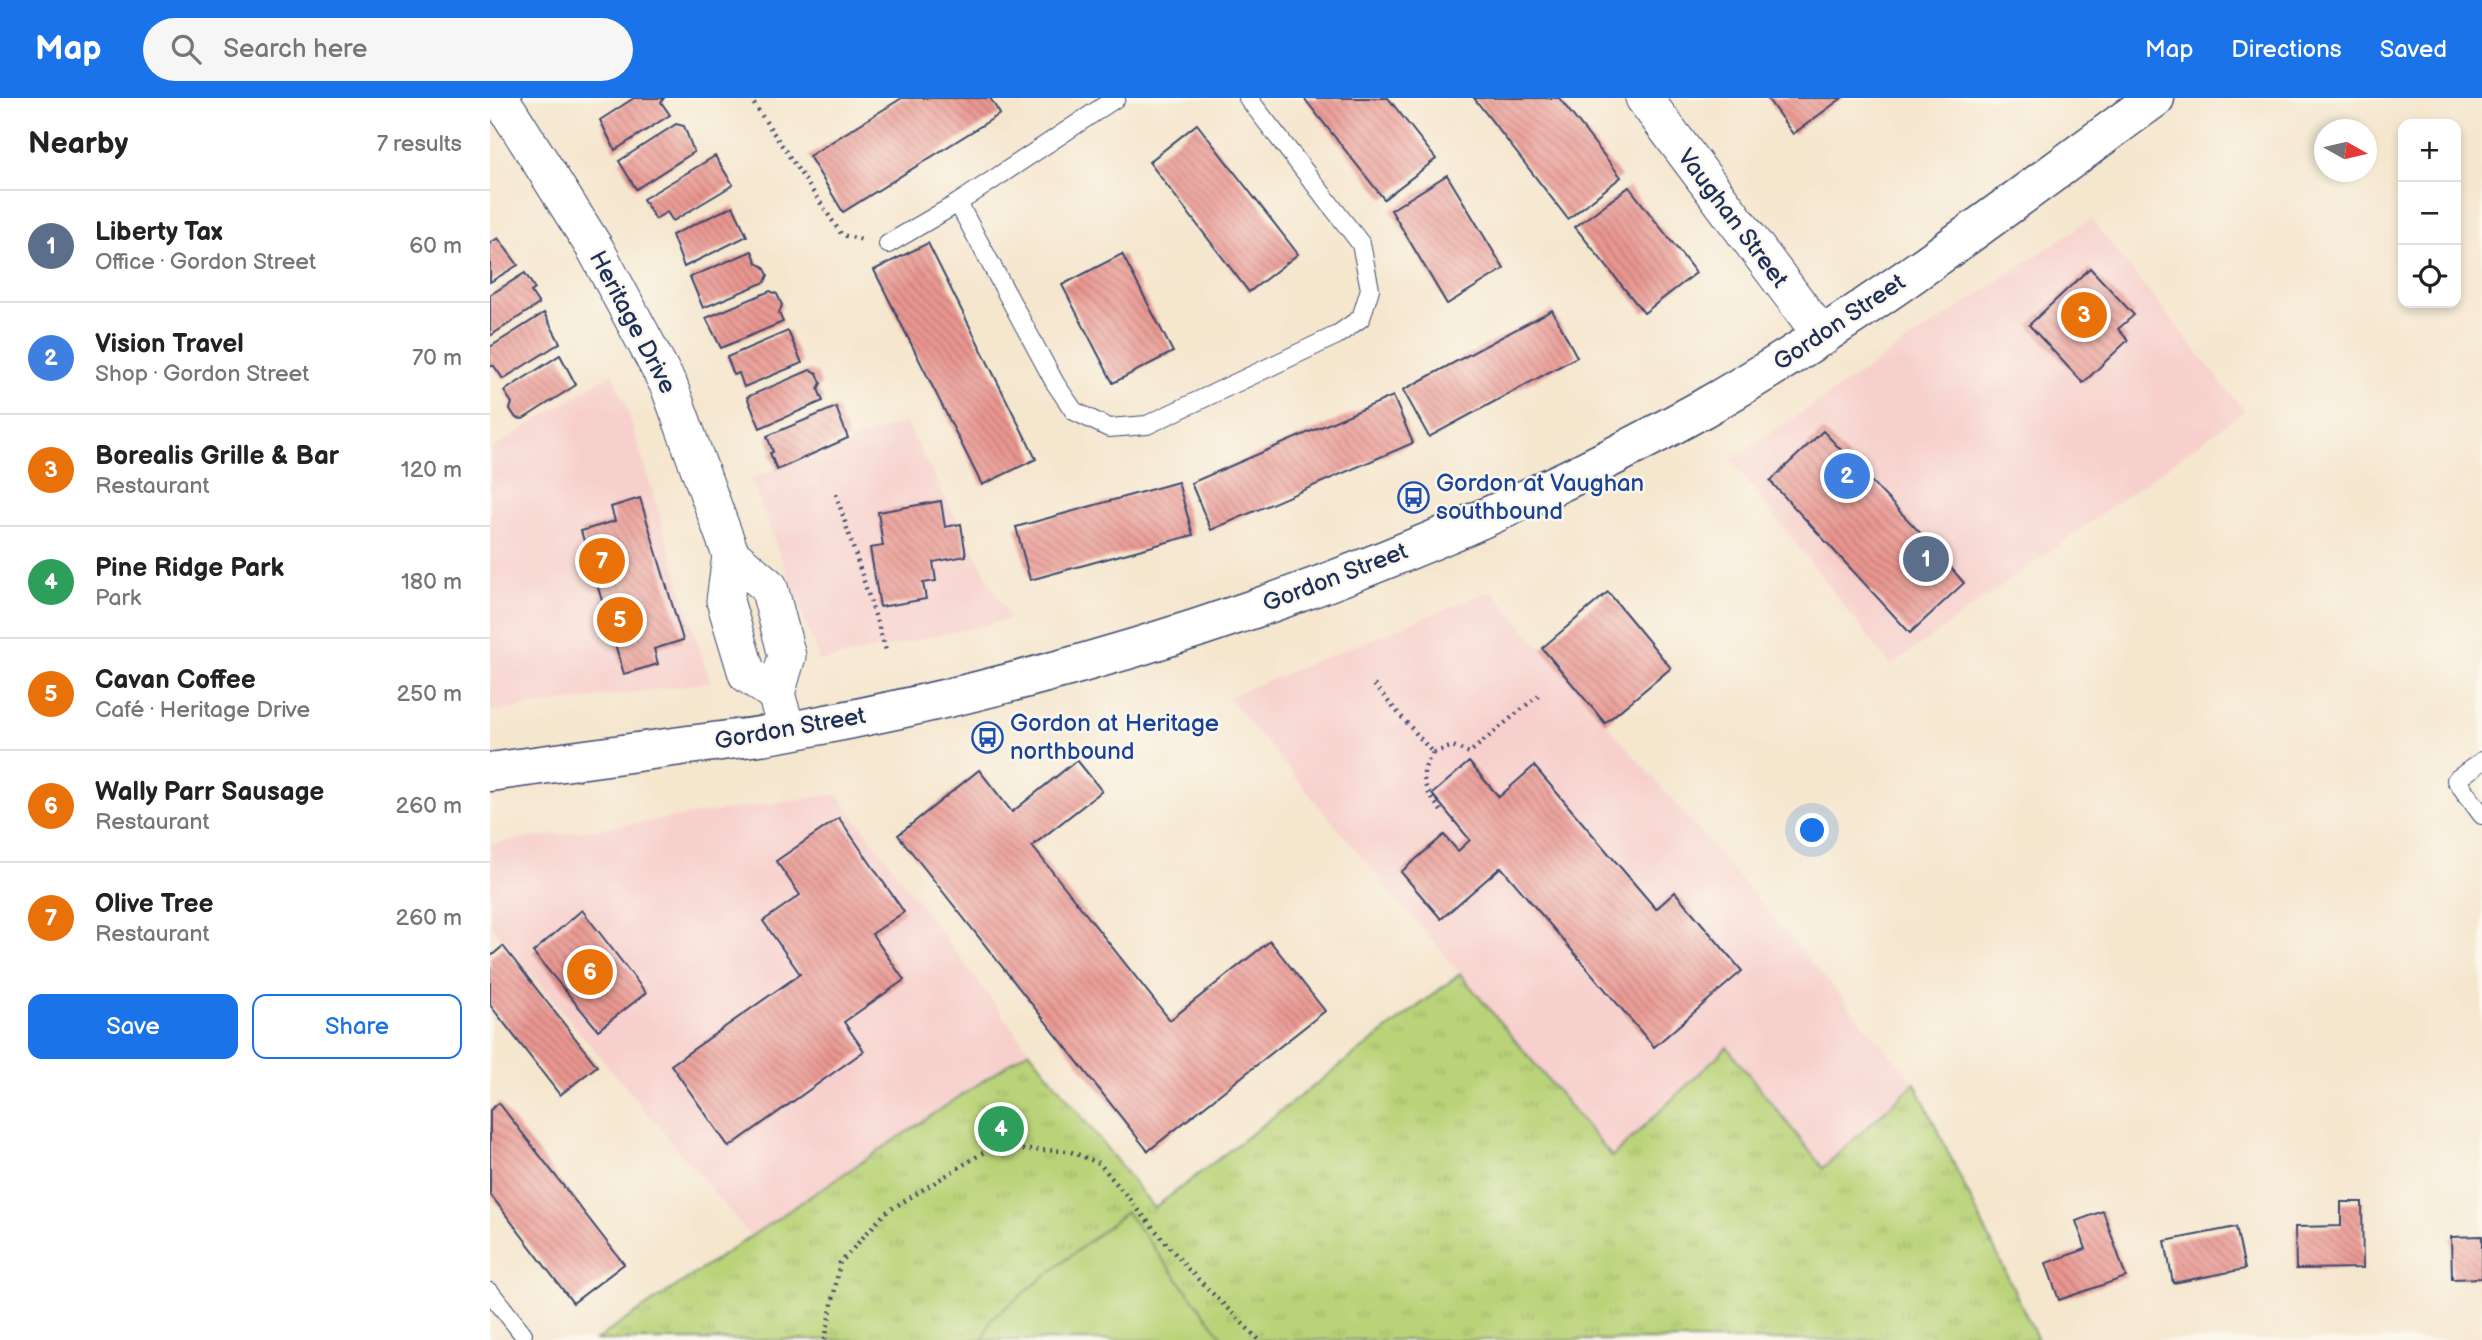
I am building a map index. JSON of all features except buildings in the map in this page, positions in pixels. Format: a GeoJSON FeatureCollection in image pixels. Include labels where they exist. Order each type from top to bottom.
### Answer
{"type":"FeatureCollection","features":[{"type":"Feature","properties":{"kind":"main road","name":"Gordon Street"},"geometry":{"type":"LineString","coordinates":[[490,772],[787,732],[945,697],[1136,649],[1353,572],[1534,495],[1701,410],[1823,337],[2155,98]]}},
{"type":"Feature","properties":{"kind":"street","name":"Vaughan Street"},"geometry":{"type":"LineString","coordinates":[[1644,98],[1823,337]]}},
{"type":"Feature","properties":{"kind":"street","name":"Heritage Drive"},"geometry":{"type":"LineString","coordinates":[[503,105],[596,250],[669,386],[731,555],[724,601],[747,674],[776,694],[787,732]]}},
{"type":"Feature","properties":{"kind":"lane"},"geometry":{"type":"LineString","coordinates":[[888,244],[958,203],[1116,98]]}},
{"type":"Feature","properties":{"kind":"lane"},"geometry":{"type":"LineString","coordinates":[[958,203],[1055,383],[1074,411],[1109,428],[1147,425],[1337,335],[1361,318],[1370,289],[1361,244],[1248,98]]}},
{"type":"Feature","properties":{"kind":"lane"},"geometry":{"type":"LineString","coordinates":[[2482,761],[2456,780],[2482,816]]}},
{"type":"Feature","properties":{"kind":"lane"},"geometry":{"type":"LineString","coordinates":[[490,1292],[523,1334]]}},
{"type":"Feature","properties":{"kind":"path"},"geometry":{"type":"LineString","coordinates":[[750,98],[842,235],[888,244]]}},
{"type":"Feature","properties":{"kind":"path"},"geometry":{"type":"LineString","coordinates":[[836,494],[887,653]]}},
{"type":"Feature","properties":{"kind":"path"},"geometry":{"type":"LineString","coordinates":[[1374,685],[1433,753]]}},
{"type":"Feature","properties":{"kind":"path"},"geometry":{"type":"LineString","coordinates":[[1444,815],[1425,788],[1425,763],[1433,753],[1453,746],[1469,753],[1541,693]]}},
{"type":"Feature","properties":{"kind":"path"},"geometry":{"type":"LineString","coordinates":[[825,1340],[840,1263],[885,1213],[989,1150],[1069,1151],[1099,1163],[1188,1269],[1259,1340]]}},
{"type":"Feature","properties":{"kind":"shaded area"},"geometry":{"type":"Polygon","coordinates":[[[2091,219],[2244,411],[1891,666],[1731,460],[2091,219]]]}},
{"type":"Feature","properties":{"kind":"shaded area"},"geometry":{"type":"Polygon","coordinates":[[[612,373],[627,408],[710,682],[490,712],[490,450],[612,373]]]}},
{"type":"Feature","properties":{"kind":"shaded area"},"geometry":{"type":"Polygon","coordinates":[[[905,422],[1010,619],[820,662],[751,478],[905,422]]]}},
{"type":"Feature","properties":{"kind":"shaded area"},"geometry":{"type":"Polygon","coordinates":[[[1492,590],[1915,1083],[2038,1340],[1154,1208],[1460,974],[1228,697],[1492,590]]]}},
{"type":"Feature","properties":{"kind":"shaded area"},"geometry":{"type":"Polygon","coordinates":[[[838,794],[1029,1050],[751,1237],[490,925],[490,844],[838,794]]]}},
{"type":"Feature","properties":{"kind":"green space"},"geometry":{"type":"Polygon","coordinates":[[[1460,974],[1612,1157],[1727,1047],[1823,1168],[1915,1083],[2038,1340],[596,1340],[1029,1050],[1154,1208],[1460,974]]]}},
{"type":"Feature","properties":{"kind":"green space"},"geometry":{"type":"Polygon","coordinates":[[[1126,1212],[1225,1340],[983,1340],[991,1319],[1126,1212]]]}},
{"type":"Feature","properties":{"kind":"place","name":"Borealis Grille & Bar"},"geometry":{"type":"Point","coordinates":[2084,315]}},
{"type":"Feature","properties":{"kind":"place","name":"Vision Travel"},"geometry":{"type":"Point","coordinates":[1847,476]}},
{"type":"Feature","properties":{"kind":"place","name":"Gordon at Vaughan southbound"},"geometry":{"type":"Point","coordinates":[1413,497]}},
{"type":"Feature","properties":{"kind":"place","name":"Liberty Tax"},"geometry":{"type":"Point","coordinates":[1926,559]}},
{"type":"Feature","properties":{"kind":"place","name":"Olive Tree"},"geometry":{"type":"Point","coordinates":[602,561]}},
{"type":"Feature","properties":{"kind":"place","name":"Cavan Coffee"},"geometry":{"type":"Point","coordinates":[620,620]}},
{"type":"Feature","properties":{"kind":"place","name":"Gordon at Heritage northbound"},"geometry":{"type":"Point","coordinates":[987,737]}},
{"type":"Feature","properties":{"kind":"place","name":"Wally Parr Sausage"},"geometry":{"type":"Point","coordinates":[590,972]}},
{"type":"Feature","properties":{"kind":"place","name":"Pine Ridge Park"},"geometry":{"type":"Point","coordinates":[1001,1129]}}]}
